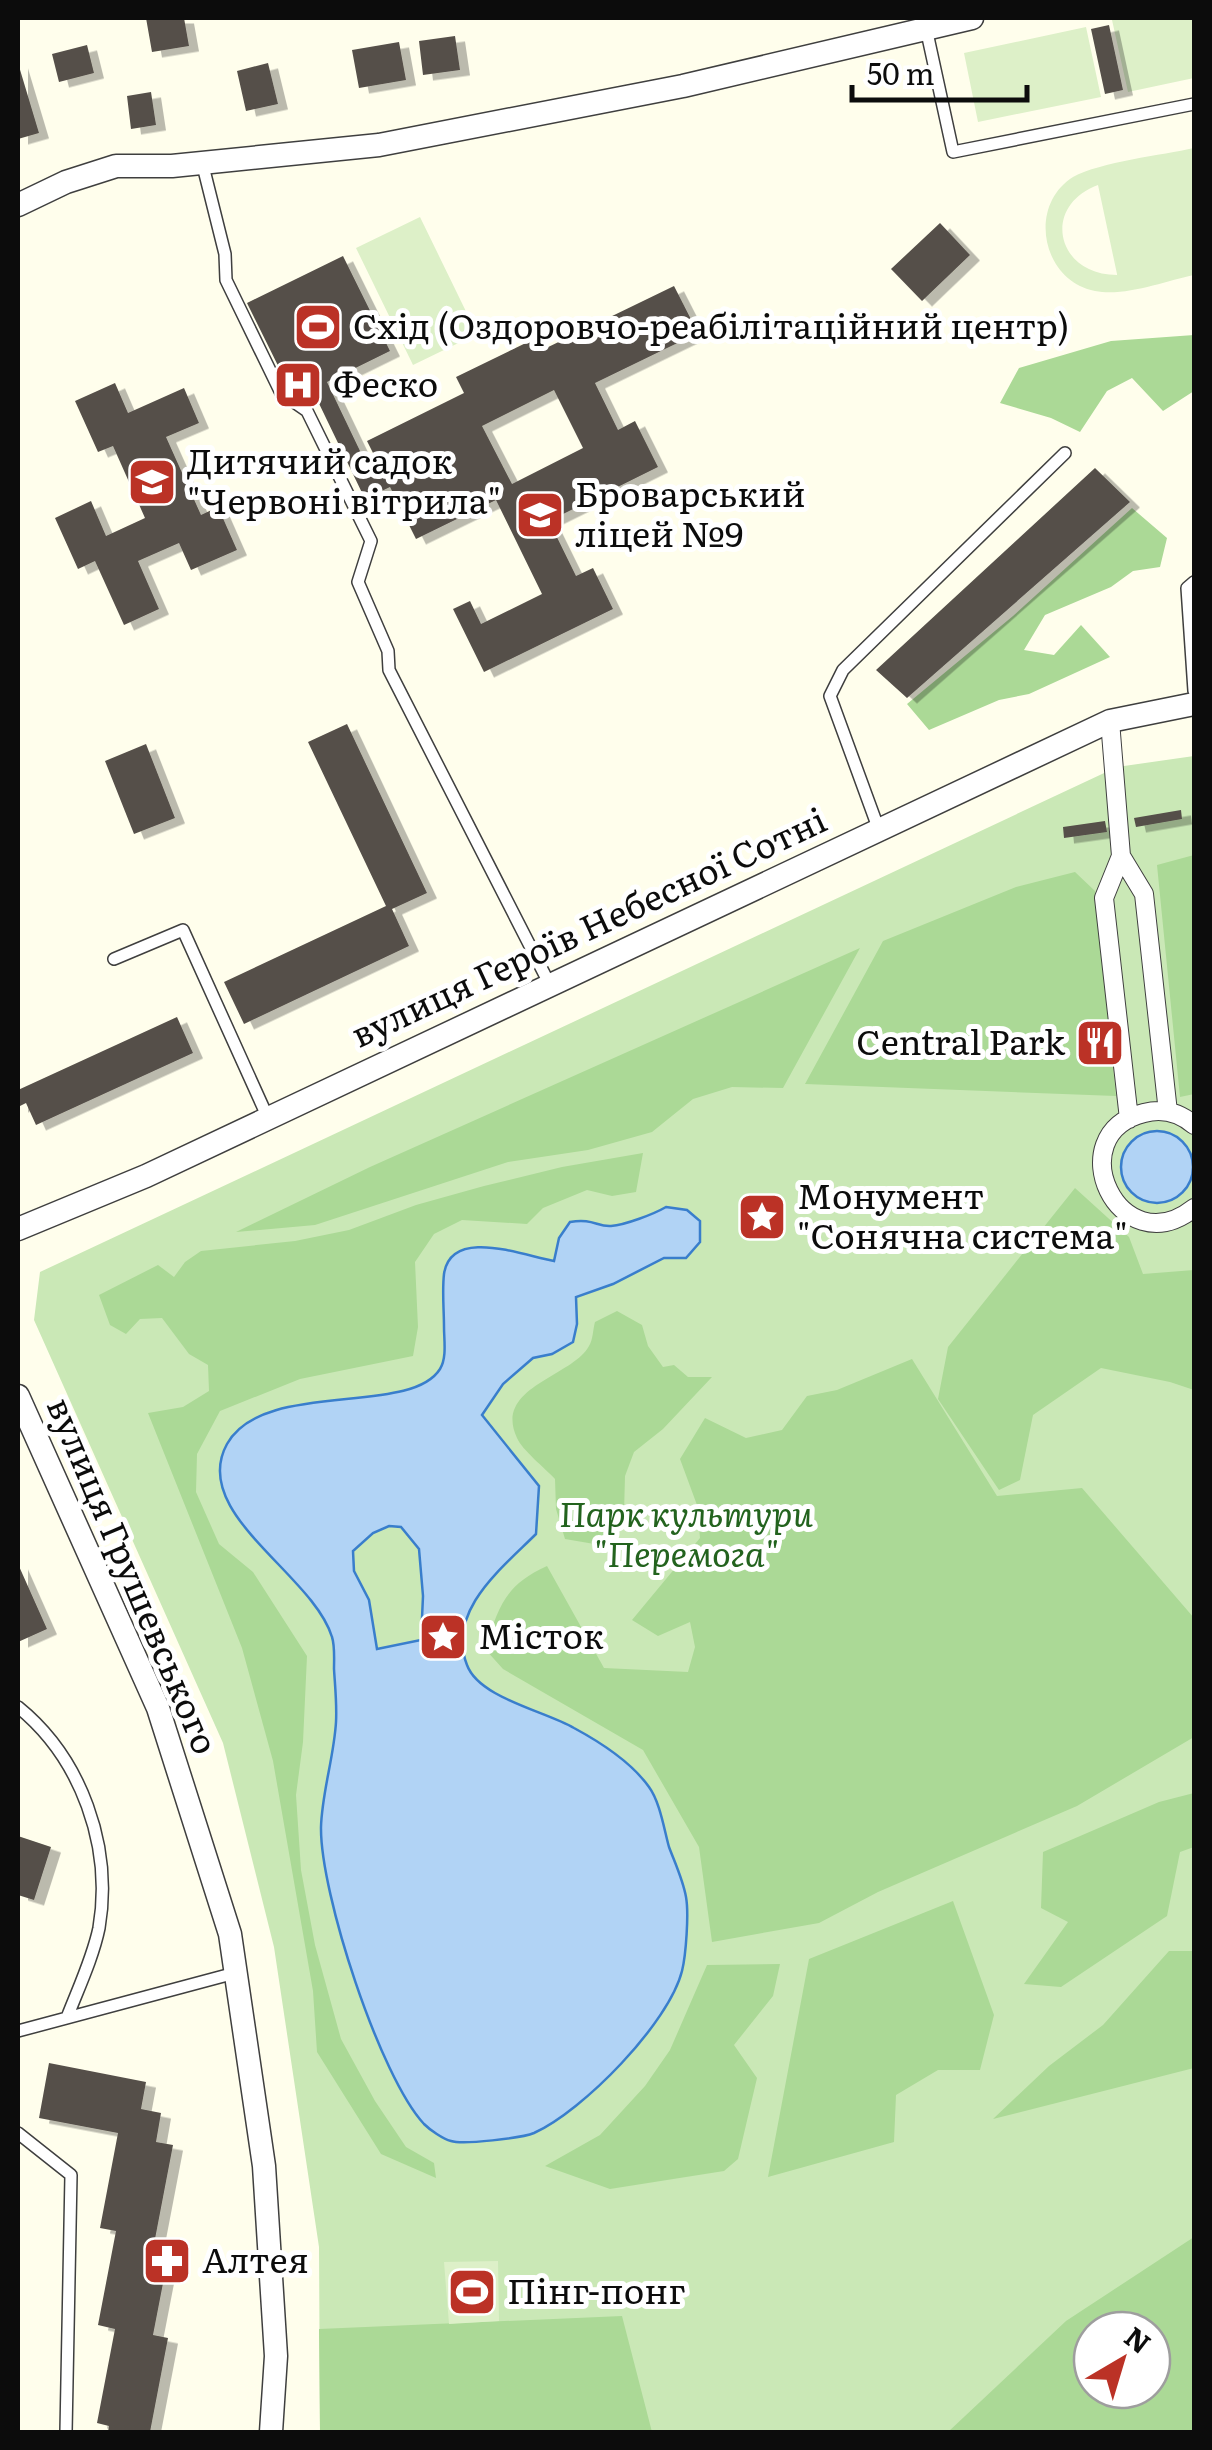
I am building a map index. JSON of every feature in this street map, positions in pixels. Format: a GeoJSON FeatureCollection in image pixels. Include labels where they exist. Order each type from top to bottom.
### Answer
{"type":"FeatureCollection","features":[{"type":"Feature","properties":{"kind":"street"},"geometry":{"type":"LineString","coordinates":[[18,205],[66,182],[116,166],[378,146],[683,86],[972,18]]}},
{"type":"Feature","properties":{"kind":"street","name":"вулиця Героїв Небесної Сотні"},"geometry":{"type":"LineString","coordinates":[[18,1229],[146,1176],[1110,721],[1194,704]]}},
{"type":"Feature","properties":{"kind":"street"},"geometry":{"type":"LineString","coordinates":[[1110,721],[1121,856],[1144,894],[1168,1112]]}},
{"type":"Feature","properties":{"kind":"street"},"geometry":{"type":"LineString","coordinates":[[1121,856],[1104,898],[1129,1119]]}},
{"type":"Feature","properties":{"kind":"street"},"geometry":{"type":"LineString","coordinates":[[1194,1125],[1168,1112],[1149,1111],[1129,1119],[1112,1134],[1104,1150],[1102,1178],[1121,1209],[1146,1221],[1174,1220],[1194,1208]]}},
{"type":"Feature","properties":{"kind":"street","name":"вулиця Грушевського"},"geometry":{"type":"LineString","coordinates":[[18,1396],[158,1708],[230,1934],[264,2166],[276,2356],[271,2432]]}},
{"type":"Feature","properties":{"kind":"lane"},"geometry":{"type":"LineString","coordinates":[[926,28],[953,152],[1194,104]]}},
{"type":"Feature","properties":{"kind":"lane"},"geometry":{"type":"LineString","coordinates":[[202,162],[224,254],[226,280],[280,393],[307,411],[372,541],[358,582],[388,651],[389,670],[550,985]]}},
{"type":"Feature","properties":{"kind":"lane"},"geometry":{"type":"LineString","coordinates":[[879,830],[830,696],[843,670],[1064,454]]}},
{"type":"Feature","properties":{"kind":"lane"},"geometry":{"type":"LineString","coordinates":[[1194,582],[1188,588],[1194,691]]}},
{"type":"Feature","properties":{"kind":"lane"},"geometry":{"type":"LineString","coordinates":[[114,959],[183,930],[268,1118]]}},
{"type":"Feature","properties":{"kind":"lane"},"geometry":{"type":"LineString","coordinates":[[18,1707],[41,1726],[74,1771],[94,1824],[102,1880],[99,1928],[68,2015]]}},
{"type":"Feature","properties":{"kind":"lane"},"geometry":{"type":"LineString","coordinates":[[18,2032],[68,2015],[236,1972]]}},
{"type":"Feature","properties":{"kind":"lane"},"geometry":{"type":"LineString","coordinates":[[18,2133],[70,2175],[66,2432]]}},
{"type":"Feature","properties":{"kind":"green space"},"geometry":{"type":"Polygon","coordinates":[[[1194,18],[1194,78],[1128,92],[1112,20],[1194,18]]]}},
{"type":"Feature","properties":{"kind":"green space"},"geometry":{"type":"Polygon","coordinates":[[[1086,27],[1101,97],[978,122],[964,53],[1086,27]]]}},
{"type":"Feature","properties":{"kind":"green space"},"geometry":{"type":"Polygon","coordinates":[[[1194,148],[1194,275],[1107,292],[1077,284],[1063,273],[1047,241],[1046,223],[1059,190],[1073,177],[1099,167],[1194,148]],[[1098,185],[1080,195],[1068,208],[1063,238],[1080,264],[1096,272],[1117,275],[1098,185]]]}},
{"type":"Feature","properties":{"kind":"green space"},"geometry":{"type":"Polygon","coordinates":[[[420,217],[477,334],[413,365],[356,248],[420,217]]]}},
{"type":"Feature","properties":{"kind":"green space"},"geometry":{"type":"Polygon","coordinates":[[[1194,335],[1194,391],[1163,411],[1132,378],[1107,391],[1080,432],[1051,418],[1000,403],[1019,368],[1111,341],[1194,335]]]}},
{"type":"Feature","properties":{"kind":"green space"},"geometry":{"type":"Polygon","coordinates":[[[1132,508],[1167,538],[1160,567],[1133,571],[1111,587],[1045,615],[1024,650],[1054,655],[1081,625],[1110,657],[1029,694],[999,700],[929,730],[907,704],[1013,616],[1132,508]]]}},
{"type":"Feature","properties":{"kind":"green space","name":"Парк культури \"Перемога\""},"geometry":{"type":"Polygon","coordinates":[[[1194,756],[1194,2432],[320,2432],[319,2247],[274,1947],[223,1743],[34,1320],[40,1272],[1117,767],[1194,756]]]}},
{"type":"Feature","properties":{"kind":"green space"},"geometry":{"type":"Polygon","coordinates":[[[1194,855],[1194,1094],[1180,1097],[1157,865],[1194,855]]]}},
{"type":"Feature","properties":{"kind":"green space"},"geometry":{"type":"Polygon","coordinates":[[[1075,872],[1095,891],[1116,1096],[805,1084],[883,941],[1016,887],[1075,872]]]}},
{"type":"Feature","properties":{"kind":"green space"},"geometry":{"type":"Polygon","coordinates":[[[860,948],[783,1088],[732,1087],[693,1099],[652,1132],[588,1150],[508,1162],[315,1225],[236,1232],[370,1167],[860,948]]]}},
{"type":"Feature","properties":{"kind":"green space"},"geometry":{"type":"Polygon","coordinates":[[[643,1153],[636,1192],[612,1196],[587,1190],[543,1208],[527,1224],[462,1220],[434,1234],[415,1262],[418,1327],[413,1356],[300,1379],[220,1411],[197,1454],[196,1492],[219,1544],[253,1572],[307,1656],[296,1795],[301,1870],[315,1945],[341,2039],[406,2147],[434,2163],[436,2178],[381,2154],[317,2052],[313,1991],[273,1761],[242,1648],[148,1413],[183,1407],[209,1391],[208,1365],[189,1354],[162,1318],[140,1319],[126,1334],[110,1325],[99,1295],[158,1265],[174,1277],[185,1262],[201,1251],[295,1241],[349,1230],[416,1205],[484,1186],[643,1153]]]}},
{"type":"Feature","properties":{"kind":"green space"},"geometry":{"type":"Polygon","coordinates":[[[1075,1188],[1129,1237],[1143,1274],[1194,1270],[1194,1390],[1101,1368],[1033,1415],[1020,1480],[999,1490],[938,1399],[948,1347],[1075,1188]]]}},
{"type":"Feature","properties":{"kind":"green space"},"geometry":{"type":"Polygon","coordinates":[[[617,1311],[642,1325],[648,1346],[663,1367],[674,1365],[688,1377],[712,1377],[663,1429],[634,1452],[625,1476],[624,1513],[606,1546],[565,1539],[556,1509],[555,1479],[520,1443],[513,1421],[516,1406],[525,1395],[580,1357],[590,1344],[595,1322],[617,1311]]]}},
{"type":"Feature","properties":{"kind":"green space"},"geometry":{"type":"Polygon","coordinates":[[[912,1359],[997,1496],[1082,1488],[1194,1618],[1194,1737],[1077,1806],[878,1892],[819,1923],[712,1942],[699,1847],[643,1750],[503,1669],[485,1649],[490,1634],[513,1589],[547,1566],[604,1668],[688,1672],[695,1647],[690,1622],[658,1636],[632,1620],[700,1538],[697,1505],[680,1459],[705,1418],[746,1438],[782,1430],[807,1396],[837,1390],[912,1359]]]}},
{"type":"Feature","properties":{"kind":"green space"},"geometry":{"type":"Polygon","coordinates":[[[1194,1793],[1194,1847],[1180,1852],[1167,1916],[1061,1987],[1024,1984],[1068,1922],[1041,1908],[1043,1852],[1159,1802],[1194,1793]]]}},
{"type":"Feature","properties":{"kind":"green space"},"geometry":{"type":"Polygon","coordinates":[[[953,1901],[994,2015],[980,2070],[938,2070],[896,2095],[894,2142],[768,2177],[809,1959],[953,1901]]]}},
{"type":"Feature","properties":{"kind":"green space"},"geometry":{"type":"Polygon","coordinates":[[[1169,1951],[1193,1951],[1194,1955],[1194,2068],[993,2119],[1049,2066],[1103,2025],[1169,1951]]]}},
{"type":"Feature","properties":{"kind":"green space"},"geometry":{"type":"Polygon","coordinates":[[[780,1964],[773,1996],[734,2045],[757,2078],[738,2159],[724,2171],[610,2189],[545,2166],[600,2135],[645,2086],[670,2050],[707,1965],[780,1964]]]}},
{"type":"Feature","properties":{"kind":"green space"},"geometry":{"type":"Polygon","coordinates":[[[1194,2237],[1194,2432],[948,2432],[1072,2317],[1072,2410],[1172,2410],[1172,2310],[1083,2310],[1194,2237]]]}},
{"type":"Feature","properties":{"kind":"green space","name":"Пінг-понг"},"geometry":{"type":"Polygon","coordinates":[[[498,2261],[499,2321],[449,2324],[444,2262],[498,2261]]]}},
{"type":"Feature","properties":{"kind":"green space"},"geometry":{"type":"Polygon","coordinates":[[[622,2316],[652,2432],[320,2432],[319,2329],[622,2316]]]}},
{"type":"Feature","properties":{"kind":"water"},"geometry":{"type":"Polygon","coordinates":[[[1157,1131],[1182,1142],[1193,1167],[1182,1192],[1157,1203],[1132,1192],[1121,1167],[1132,1142],[1157,1131]]]}},
{"type":"Feature","properties":{"kind":"water"},"geometry":{"type":"Polygon","coordinates":[[[666,1207],[687,1210],[700,1221],[700,1242],[686,1258],[664,1258],[613,1284],[576,1297],[573,1342],[552,1354],[533,1358],[503,1384],[482,1415],[539,1486],[536,1534],[481,1592],[464,1627],[463,1645],[467,1665],[485,1686],[594,1740],[625,1761],[649,1787],[686,1897],[682,1971],[674,1992],[642,2039],[576,2106],[527,2135],[479,2142],[451,2141],[424,2124],[389,2067],[356,1983],[330,1895],[321,1827],[336,1722],[332,1637],[302,1590],[239,1519],[225,1494],[220,1470],[227,1444],[245,1424],[271,1412],[302,1404],[399,1392],[424,1383],[440,1369],[445,1349],[444,1274],[450,1259],[460,1251],[490,1248],[554,1261],[559,1238],[570,1222],[611,1226],[666,1207]],[[389,1526],[373,1533],[353,1551],[354,1571],[369,1600],[377,1649],[421,1640],[419,1549],[401,1527],[389,1526]]]}},
{"type":"Feature","properties":{"kind":"building"},"geometry":{"type":"Polygon","coordinates":[[[146,18],[184,18],[189,46],[152,52],[146,18]]]}},
{"type":"Feature","properties":{"kind":"building"},"geometry":{"type":"Polygon","coordinates":[[[1109,25],[1123,90],[1105,94],[1091,29],[1109,25]]]}},
{"type":"Feature","properties":{"kind":"building"},"geometry":{"type":"Polygon","coordinates":[[[455,36],[460,70],[423,75],[419,41],[455,36]]]}},
{"type":"Feature","properties":{"kind":"building"},"geometry":{"type":"Polygon","coordinates":[[[399,42],[406,80],[359,88],[352,50],[399,42]]]}},
{"type":"Feature","properties":{"kind":"building"},"geometry":{"type":"Polygon","coordinates":[[[87,45],[94,73],[59,82],[52,54],[87,45]]]}},
{"type":"Feature","properties":{"kind":"building"},"geometry":{"type":"Polygon","coordinates":[[[18,63],[39,133],[18,139],[18,63]]]}},
{"type":"Feature","properties":{"kind":"building"},"geometry":{"type":"Polygon","coordinates":[[[268,63],[278,104],[246,111],[237,71],[268,63]]]}},
{"type":"Feature","properties":{"kind":"building"},"geometry":{"type":"Polygon","coordinates":[[[151,92],[156,125],[131,129],[127,96],[151,92]]]}},
{"type":"Feature","properties":{"kind":"building"},"geometry":{"type":"Polygon","coordinates":[[[940,223],[970,255],[922,301],[891,269],[940,223]]]}},
{"type":"Feature","properties":{"kind":"building"},"geometry":{"type":"Polygon","coordinates":[[[343,256],[390,351],[327,382],[372,476],[382,471],[367,441],[464,393],[456,377],[534,339],[540,351],[674,286],[698,333],[595,383],[618,430],[635,421],[658,467],[549,521],[576,576],[593,568],[613,609],[484,672],[453,609],[470,601],[481,624],[542,594],[496,500],[416,539],[390,487],[365,499],[312,389],[294,398],[247,303],[343,256]],[[554,390],[482,426],[512,484],[583,448],[554,390]]]}},
{"type":"Feature","properties":{"kind":"building"},"geometry":{"type":"Polygon","coordinates":[[[115,383],[128,413],[184,388],[199,423],[166,437],[201,515],[218,507],[237,550],[191,570],[179,543],[138,561],[159,609],[124,625],[95,561],[78,569],[55,518],[91,501],[106,536],[145,518],[113,446],[98,452],[75,401],[115,383]]]}},
{"type":"Feature","properties":{"kind":"building"},"geometry":{"type":"Polygon","coordinates":[[[1095,468],[1130,502],[907,698],[876,670],[1095,468]]]}},
{"type":"Feature","properties":{"kind":"building"},"geometry":{"type":"Polygon","coordinates":[[[347,724],[427,893],[392,909],[409,946],[244,1024],[224,982],[386,906],[308,742],[347,724]]]}},
{"type":"Feature","properties":{"kind":"building"},"geometry":{"type":"Polygon","coordinates":[[[146,744],[175,818],[134,834],[105,761],[146,744]]]}},
{"type":"Feature","properties":{"kind":"building"},"geometry":{"type":"Polygon","coordinates":[[[1181,810],[1182,819],[1136,827],[1134,818],[1181,810]]]}},
{"type":"Feature","properties":{"kind":"building"},"geometry":{"type":"Polygon","coordinates":[[[1105,821],[1107,832],[1064,838],[1063,827],[1105,821]]]}},
{"type":"Feature","properties":{"kind":"building"},"geometry":{"type":"Polygon","coordinates":[[[177,1017],[193,1053],[36,1125],[26,1103],[18,1107],[18,1090],[177,1017]]]}},
{"type":"Feature","properties":{"kind":"building"},"geometry":{"type":"Polygon","coordinates":[[[18,1564],[47,1629],[18,1642],[18,1564]]]}},
{"type":"Feature","properties":{"kind":"building"},"geometry":{"type":"Polygon","coordinates":[[[18,1836],[51,1847],[34,1900],[18,1895],[18,1836]]]}},
{"type":"Feature","properties":{"kind":"building"},"geometry":{"type":"Polygon","coordinates":[[[49,2063],[146,2082],[141,2109],[161,2113],[156,2142],[173,2145],[155,2239],[171,2242],[153,2335],[168,2338],[150,2432],[108,2432],[109,2426],[97,2423],[115,2329],[98,2325],[116,2231],[100,2228],[118,2133],[39,2118],[49,2063]]]}},
{"type":"Feature","properties":{"kind":"place","name":"Схід (Оздоровчо-реабілітаційний центр)"},"geometry":{"type":"Point","coordinates":[318,327]}},
{"type":"Feature","properties":{"kind":"place","name":"Феско"},"geometry":{"type":"Point","coordinates":[298,385]}},
{"type":"Feature","properties":{"kind":"place","name":"Дитячий садок \"Червоні вітрила\""},"geometry":{"type":"Point","coordinates":[152,482]}},
{"type":"Feature","properties":{"kind":"place","name":"Броварський ліцей №9"},"geometry":{"type":"Point","coordinates":[540,515]}},
{"type":"Feature","properties":{"kind":"place","name":"Central Park"},"geometry":{"type":"Point","coordinates":[1100,1043]}},
{"type":"Feature","properties":{"kind":"place","name":"Монумент \"Сонячна система\""},"geometry":{"type":"Point","coordinates":[762,1217]}},
{"type":"Feature","properties":{"kind":"place","name":"Місток"},"geometry":{"type":"Point","coordinates":[443,1637]}},
{"type":"Feature","properties":{"kind":"place","name":"Алтея"},"geometry":{"type":"Point","coordinates":[167,2261]}},
{"type":"Feature","properties":{"kind":"place","name":"Пінг-понг"},"geometry":{"type":"Point","coordinates":[472,2292]}}]}
